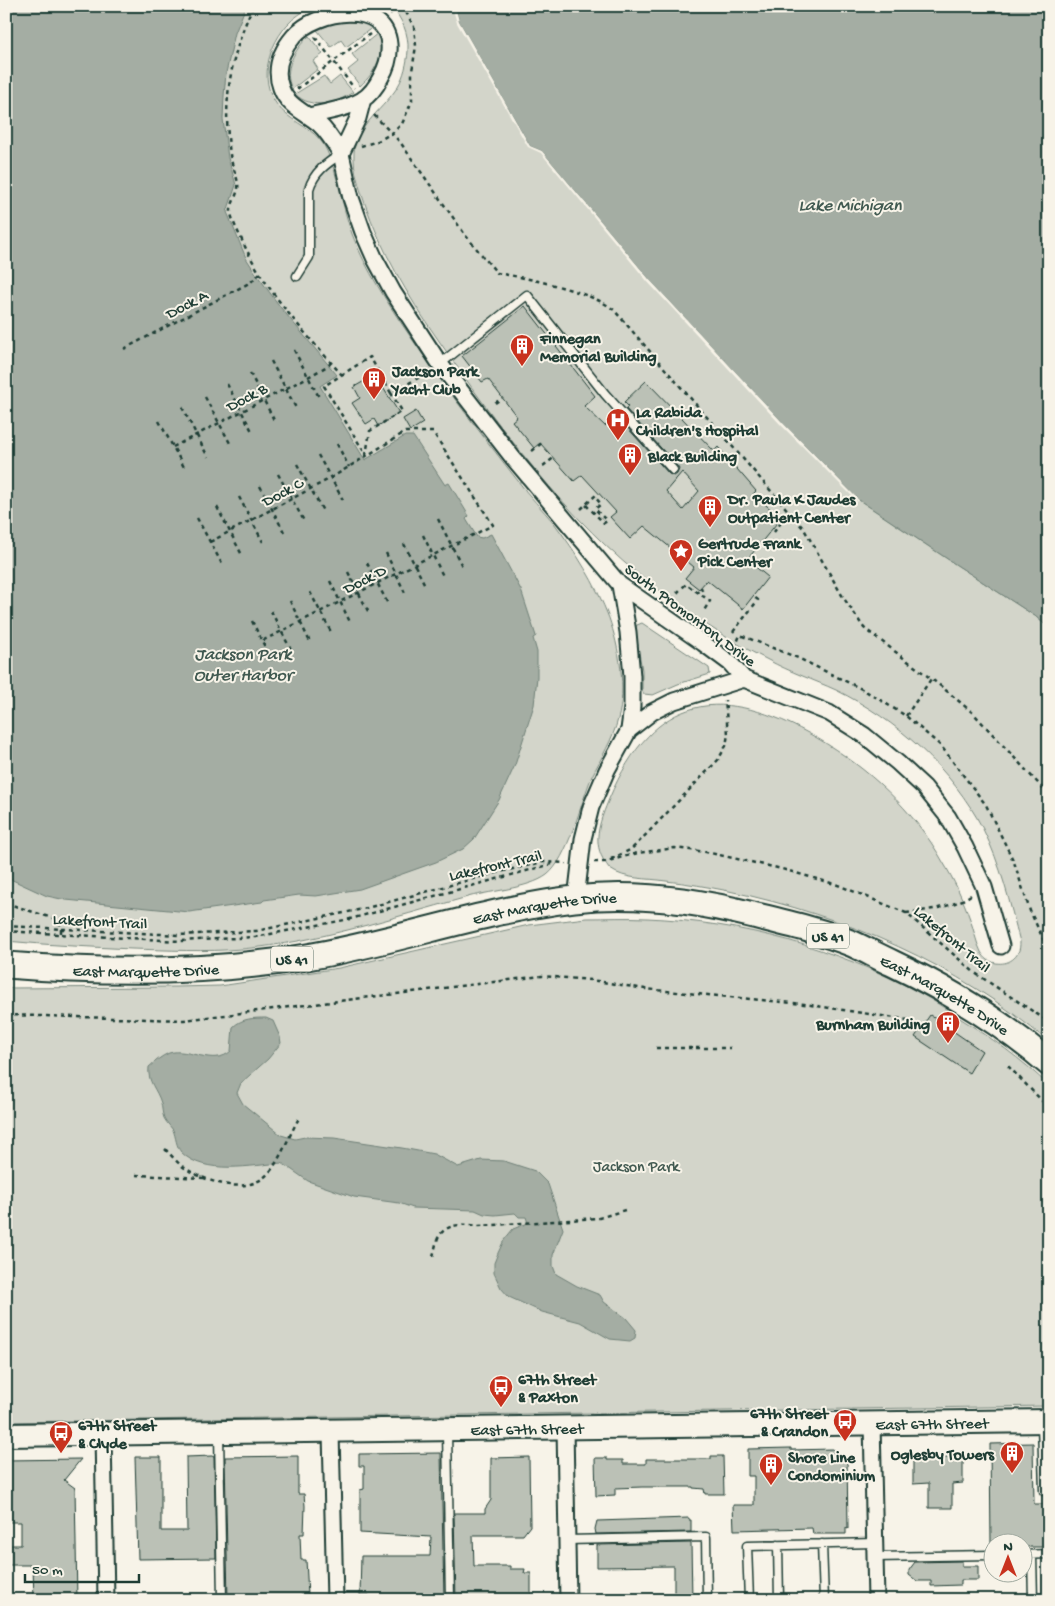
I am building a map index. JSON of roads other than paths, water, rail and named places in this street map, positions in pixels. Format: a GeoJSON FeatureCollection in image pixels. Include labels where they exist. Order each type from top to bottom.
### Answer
{"type":"FeatureCollection","features":[{"type":"Feature","properties":{"kind":"main road","name":"East Marquette Drive"},"geometry":{"type":"LineString","coordinates":[[6,965],[140,971],[236,967],[372,945],[460,920],[519,907],[614,896],[660,899],[726,908],[795,925],[852,944],[916,974],[970,1004],[1018,1036],[1049,1063]]}},
{"type":"Feature","properties":{"kind":"street","name":"South Promontory Drive"},"geometry":{"type":"LineString","coordinates":[[308,116],[336,110],[376,86],[386,67],[390,50],[389,37],[382,23],[377,18],[363,12],[346,10],[315,20],[298,32],[289,42],[281,56],[278,65],[280,86],[283,94],[291,104],[320,125],[341,154],[351,198],[375,259],[393,292],[440,364],[513,458],[620,585],[730,663],[744,679],[829,713],[864,735],[898,763],[924,788],[948,817],[965,847],[984,887],[1001,946]]}},
{"type":"Feature","properties":{"kind":"street","name":"South Promontory Drive"},"geometry":{"type":"LineString","coordinates":[[341,154],[358,118],[360,95]]}},
{"type":"Feature","properties":{"kind":"street"},"geometry":{"type":"LineString","coordinates":[[576,899],[583,839],[591,807],[607,770],[629,730],[632,707],[632,676],[628,632],[620,585]]}},
{"type":"Feature","properties":{"kind":"street"},"geometry":{"type":"LineString","coordinates":[[629,730],[652,712],[674,701],[744,679]]}},
{"type":"Feature","properties":{"kind":"street","name":"East 67th Street"},"geometry":{"type":"LineString","coordinates":[[6,1436],[1045,1421]]}},
{"type":"Feature","properties":{"kind":"street"},"geometry":{"type":"LineString","coordinates":[[872,1423],[876,1600]]}},
{"type":"Feature","properties":{"kind":"street"},"geometry":{"type":"LineString","coordinates":[[565,1427],[568,1600]]}},
{"type":"Feature","properties":{"kind":"street"},"geometry":{"type":"LineString","coordinates":[[331,1432],[335,1600]]}},
{"type":"Feature","properties":{"kind":"street"},"geometry":{"type":"LineString","coordinates":[[102,1434],[106,1600]]}},
{"type":"Feature","properties":{"kind":"lane"},"geometry":{"type":"LineString","coordinates":[[297,276],[309,257],[309,189],[312,180],[328,163],[341,154]]}},
{"type":"Feature","properties":{"kind":"lane"},"geometry":{"type":"LineString","coordinates":[[440,364],[526,295],[605,394],[673,470]]}},
{"type":"Feature","properties":{"kind":"lane"},"geometry":{"type":"LineString","coordinates":[[1045,1421],[1044,1491],[1049,1491]]}},
{"type":"Feature","properties":{"kind":"lane"},"geometry":{"type":"LineString","coordinates":[[447,1429],[450,1600]]}},
{"type":"Feature","properties":{"kind":"lane"},"geometry":{"type":"LineString","coordinates":[[219,1432],[222,1600]]}},
{"type":"Feature","properties":{"kind":"lane"},"geometry":{"type":"LineString","coordinates":[[567,1540],[706,1537],[707,1600]]}},
{"type":"Feature","properties":{"kind":"lane"},"geometry":{"type":"LineString","coordinates":[[822,1544],[824,1600]]}},
{"type":"Feature","properties":{"kind":"lane"},"geometry":{"type":"LineString","coordinates":[[749,1600],[747,1546],[822,1544],[875,1550],[982,1555]]}},
{"type":"Feature","properties":{"kind":"lane"},"geometry":{"type":"LineString","coordinates":[[778,1545],[779,1600]]}},
{"type":"Feature","properties":{"kind":"lane"},"geometry":{"type":"LineString","coordinates":[[1033,1600],[1032,1554],[1049,1554]]}},
{"type":"Feature","properties":{"kind":"water","name":"Jackson Park Outer Harbor"},"geometry":{"type":"Polygon","coordinates":[[[6,6],[246,6],[235,33],[226,73],[223,119],[228,158],[236,185],[227,212],[246,258],[281,308],[337,375],[320,386],[365,460],[405,436],[413,436],[445,485],[449,483],[469,516],[466,519],[477,537],[482,538],[491,534],[521,590],[536,636],[533,638],[537,652],[534,705],[515,765],[499,800],[474,839],[463,849],[436,862],[360,889],[316,896],[299,895],[189,912],[66,900],[47,896],[6,877],[6,6]]]}},
{"type":"Feature","properties":{"kind":"water","name":"Lake Michigan"},"geometry":{"type":"Polygon","coordinates":[[[455,6],[1049,6],[1049,628],[1035,616],[859,500],[783,423],[649,279],[542,151],[530,146],[459,21],[455,6]]]}},
{"type":"Feature","properties":{"kind":"water"},"geometry":{"type":"Polygon","coordinates":[[[266,1018],[273,1021],[281,1043],[268,1059],[241,1083],[237,1093],[243,1104],[281,1135],[295,1139],[305,1137],[334,1138],[402,1148],[434,1154],[458,1167],[481,1160],[504,1161],[535,1171],[548,1184],[563,1229],[553,1255],[553,1266],[556,1274],[577,1286],[600,1295],[604,1302],[626,1318],[636,1330],[635,1338],[630,1341],[610,1339],[580,1322],[542,1312],[509,1297],[501,1288],[494,1273],[494,1263],[504,1240],[513,1229],[528,1223],[526,1217],[519,1217],[515,1213],[495,1215],[484,1214],[475,1210],[413,1208],[399,1203],[354,1197],[308,1181],[282,1163],[243,1167],[215,1167],[202,1164],[181,1152],[173,1130],[164,1118],[161,1103],[149,1077],[149,1067],[169,1053],[184,1052],[209,1057],[224,1055],[231,1051],[233,1027],[244,1020],[266,1018]]]}},
{"type":"Feature","properties":{"kind":"place","name":"Finnegan Memorial Building"},"geometry":{"type":"Point","coordinates":[522,367]}},
{"type":"Feature","properties":{"kind":"place","name":"Jackson Park Yacht Club"},"geometry":{"type":"Point","coordinates":[374,400]}},
{"type":"Feature","properties":{"kind":"place","name":"La Rabida Children's Hospital"},"geometry":{"type":"Point","coordinates":[618,441]}},
{"type":"Feature","properties":{"kind":"place","name":"Black Building"},"geometry":{"type":"Point","coordinates":[630,476]}},
{"type":"Feature","properties":{"kind":"place","name":"Dr. Paula K Jaudes Outpatient Center"},"geometry":{"type":"Point","coordinates":[710,528]}},
{"type":"Feature","properties":{"kind":"place","name":"Gertrude Frank Pick Center"},"geometry":{"type":"Point","coordinates":[681,572]}},
{"type":"Feature","properties":{"kind":"place","name":"Burnham Building"},"geometry":{"type":"Point","coordinates":[948,1044]}},
{"type":"Feature","properties":{"kind":"place","name":"67th Street & Paxton"},"geometry":{"type":"Point","coordinates":[501,1408]}},
{"type":"Feature","properties":{"kind":"place","name":"67th Street & Crandon"},"geometry":{"type":"Point","coordinates":[845,1442]}},
{"type":"Feature","properties":{"kind":"place","name":"67th Street & Clyde"},"geometry":{"type":"Point","coordinates":[61,1454]}},
{"type":"Feature","properties":{"kind":"place","name":"Oglesby Towers"},"geometry":{"type":"Point","coordinates":[1012,1474]}},
{"type":"Feature","properties":{"kind":"place","name":"Shore Line Condominium"},"geometry":{"type":"Point","coordinates":[771,1486]}},
{"type":"Feature","properties":{"kind":"park label","name":"Jackson Park"},"geometry":{"type":"Point","coordinates":[636,1165]}}]}
